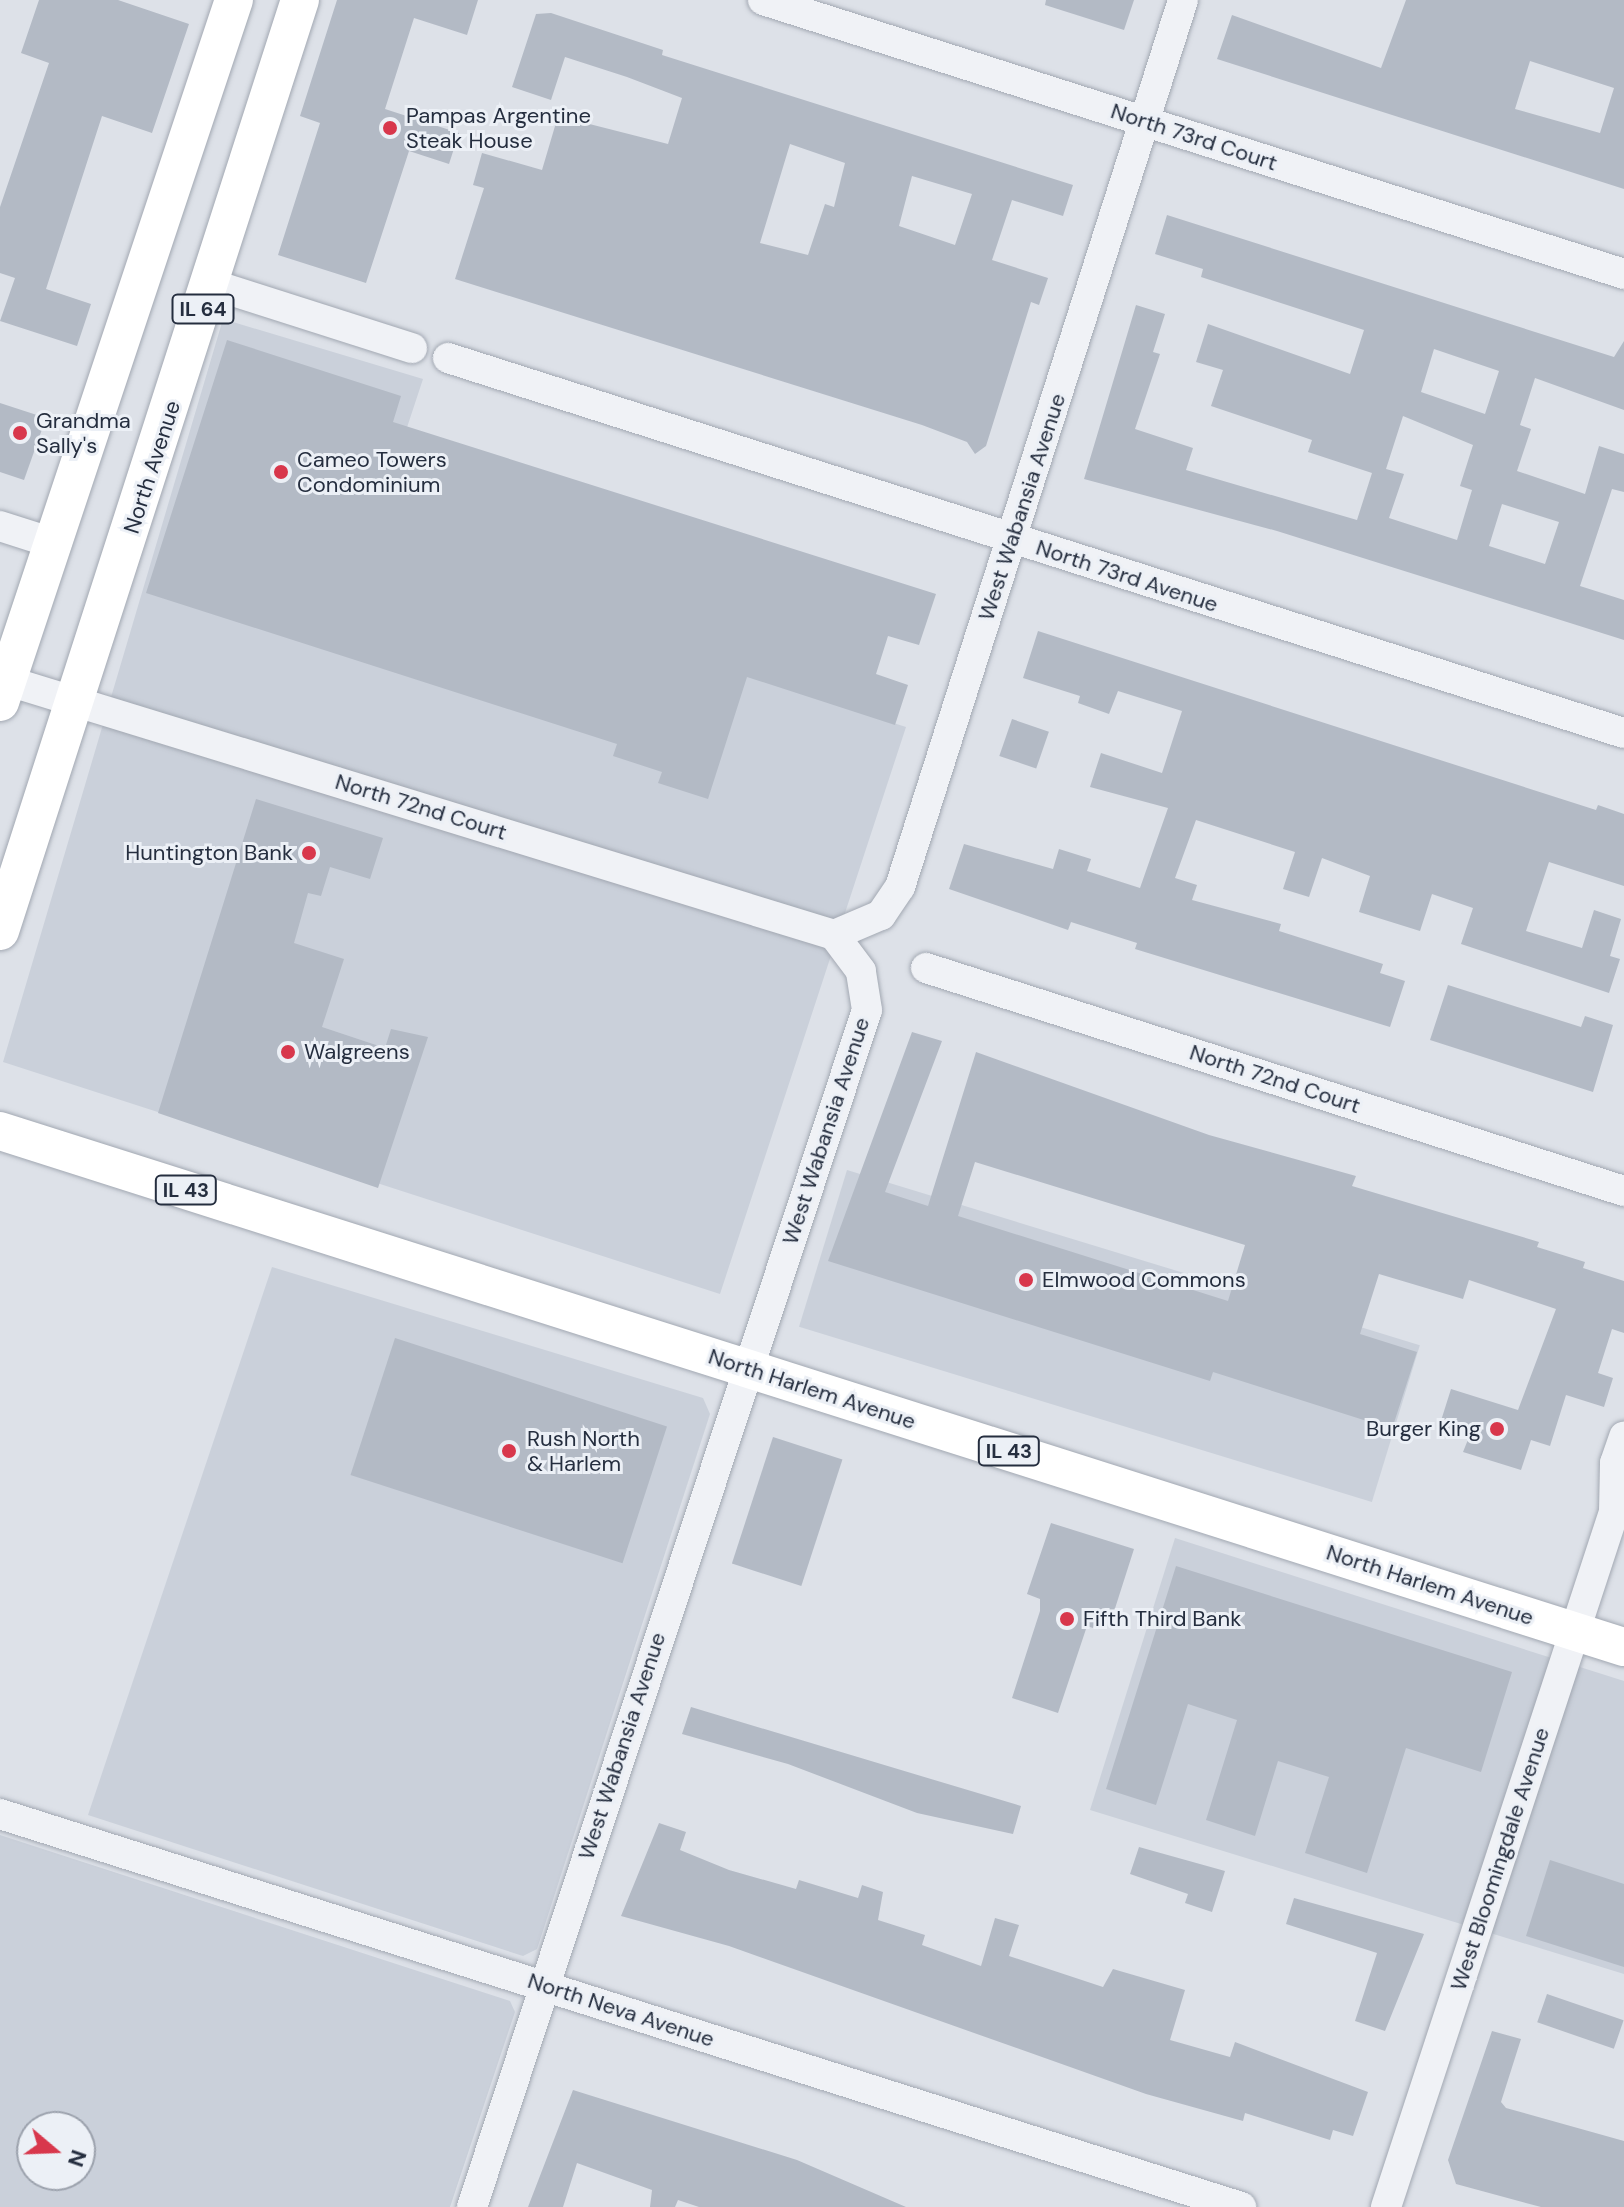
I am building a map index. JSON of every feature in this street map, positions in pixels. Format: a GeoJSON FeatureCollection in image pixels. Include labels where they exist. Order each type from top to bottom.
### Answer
{"type":"FeatureCollection","features":[{"type":"Feature","properties":{"kind":"main road","name":"IL 64"},"geometry":{"type":"LineString","coordinates":[[4,691],[56,544],[234,0]]}},
{"type":"Feature","properties":{"kind":"main road","name":"North Avenue"},"geometry":{"type":"LineString","coordinates":[[0,931],[77,702],[300,0]]}},
{"type":"Feature","properties":{"kind":"main road","name":"North Harlem Avenue"},"geometry":{"type":"LineString","coordinates":[[0,1131],[1624,1647]]}},
{"type":"Feature","properties":{"kind":"street","name":"North 73rd Court"},"geometry":{"type":"LineString","coordinates":[[763,0],[1624,274]]}},
{"type":"Feature","properties":{"kind":"street","name":"West Wabansia Avenue"},"geometry":{"type":"LineString","coordinates":[[472,2207],[867,1010],[861,971],[834,935],[881,915],[900,887],[1183,0]]}},
{"type":"Feature","properties":{"kind":"street"},"geometry":{"type":"LineString","coordinates":[[211,284],[412,348]]}},
{"type":"Feature","properties":{"kind":"street","name":"North 73rd Avenue"},"geometry":{"type":"LineString","coordinates":[[448,358],[1624,733]]}},
{"type":"Feature","properties":{"kind":"street"},"geometry":{"type":"LineString","coordinates":[[0,526],[56,544]]}},
{"type":"Feature","properties":{"kind":"street","name":"North 72nd Court"},"geometry":{"type":"LineString","coordinates":[[4,691],[77,702],[834,935]]}},
{"type":"Feature","properties":{"kind":"street","name":"North 72nd Court"},"geometry":{"type":"LineString","coordinates":[[926,968],[1624,1191]]}},
{"type":"Feature","properties":{"kind":"street","name":"West Bloomingdale Avenue"},"geometry":{"type":"LineString","coordinates":[[1386,2207],[1574,1631],[1619,1505],[1615,1463],[1624,1437]]}},
{"type":"Feature","properties":{"kind":"street","name":"North Neva Avenue"},"geometry":{"type":"LineString","coordinates":[[0,1814],[1241,2207]]}},
{"type":"Feature","properties":{"kind":"shaded area"},"geometry":{"type":"Polygon","coordinates":[[[223,319],[423,379],[386,491],[656,647],[906,727],[720,1294],[3,1062],[223,319]]]}},
{"type":"Feature","properties":{"kind":"shaded area","name":"Elmwood Commons"},"geometry":{"type":"Polygon","coordinates":[[[847,1170],[1420,1345],[1372,1502],[799,1327],[847,1170]]]}},
{"type":"Feature","properties":{"kind":"shaded area"},"geometry":{"type":"Polygon","coordinates":[[[272,1267],[703,1398],[710,1414],[537,1949],[523,1956],[88,1815],[272,1267]]]}},
{"type":"Feature","properties":{"kind":"shaded area"},"geometry":{"type":"Polygon","coordinates":[[[1175,1538],[1624,1681],[1624,1974],[1090,1810],[1175,1538]]]}},
{"type":"Feature","properties":{"kind":"shaded area"},"geometry":{"type":"Polygon","coordinates":[[[0,1835],[510,2001],[515,2012],[450,2207],[0,2207],[0,1835]]]}},
{"type":"Feature","properties":{"kind":"building"},"geometry":{"type":"Polygon","coordinates":[[[39,0],[118,0],[189,24],[152,133],[102,116],[46,289],[91,304],[77,346],[0,321],[15,278],[0,273],[0,207],[49,63],[21,53],[39,0]]]}},
{"type":"Feature","properties":{"kind":"building"},"geometry":{"type":"Polygon","coordinates":[[[337,0],[478,0],[467,35],[414,18],[385,109],[459,133],[449,164],[409,151],[366,283],[278,255],[320,123],[300,116],[337,0]]]}},
{"type":"Feature","properties":{"kind":"building"},"geometry":{"type":"Polygon","coordinates":[[[1046,0],[1134,0],[1124,30],[1045,5],[1046,0]]]}},
{"type":"Feature","properties":{"kind":"building"},"geometry":{"type":"Polygon","coordinates":[[[1406,0],[1624,0],[1624,189],[1217,59],[1232,15],[1381,68],[1406,0]],[[1530,61],[1515,109],[1600,133],[1614,88],[1530,61]]]}},
{"type":"Feature","properties":{"kind":"building"},"geometry":{"type":"Polygon","coordinates":[[[551,13],[663,50],[662,55],[1073,185],[1063,216],[1012,200],[992,260],[1048,278],[1039,305],[1031,302],[986,446],[975,454],[967,442],[922,425],[455,279],[484,188],[473,185],[482,153],[542,170],[558,116],[668,144],[682,98],[627,77],[565,57],[551,100],[512,87],[536,14],[551,13]],[[790,144],[760,243],[808,255],[825,204],[834,207],[845,163],[790,144]],[[912,176],[899,226],[955,245],[972,194],[912,176]]]}},
{"type":"Feature","properties":{"kind":"building"},"geometry":{"type":"Polygon","coordinates":[[[1167,215],[1614,357],[1624,341],[1624,410],[1535,378],[1520,425],[1531,429],[1517,471],[1585,494],[1599,446],[1624,454],[1624,492],[1612,489],[1580,586],[1624,600],[1624,640],[1277,531],[1084,479],[1136,305],[1165,314],[1153,352],[1160,354],[1135,429],[1193,448],[1186,470],[1357,520],[1372,473],[1308,452],[1312,440],[1211,406],[1223,370],[1196,362],[1208,324],[1350,374],[1364,330],[1201,277],[1203,269],[1155,254],[1167,215]],[[1434,349],[1421,392],[1485,414],[1499,371],[1434,349]],[[1403,416],[1386,469],[1404,474],[1389,518],[1457,540],[1472,490],[1460,486],[1473,445],[1403,416]],[[1502,504],[1489,546],[1545,564],[1559,522],[1502,504]]]}},
{"type":"Feature","properties":{"kind":"building"},"geometry":{"type":"Polygon","coordinates":[[[227,340],[401,396],[393,422],[936,594],[919,645],[888,636],[876,674],[908,685],[895,725],[747,677],[708,799],[658,783],[662,772],[613,756],[617,744],[146,593],[227,340]]]}},
{"type":"Feature","properties":{"kind":"building","name":"Grandma Sally's"},"geometry":{"type":"Polygon","coordinates":[[[0,403],[46,418],[24,480],[0,472],[0,403]]]}},
{"type":"Feature","properties":{"kind":"building"},"geometry":{"type":"Polygon","coordinates":[[[1038,631],[1596,810],[1598,805],[1624,814],[1624,886],[1549,862],[1526,931],[1582,948],[1594,910],[1621,919],[1610,956],[1620,959],[1609,993],[1461,944],[1473,908],[1432,894],[1420,931],[1359,912],[1370,876],[1322,858],[1309,897],[1283,889],[1295,852],[1196,820],[1175,878],[1197,885],[1192,900],[1281,924],[1279,931],[1383,964],[1380,973],[1405,981],[1390,1027],[1135,949],[1137,943],[1071,922],[1068,930],[949,889],[964,844],[1053,869],[1059,849],[1091,859],[1087,871],[1140,888],[1168,808],[1090,787],[1101,753],[1162,773],[1182,711],[1118,691],[1109,714],[1078,703],[1080,696],[1023,678],[1038,631]]]}},
{"type":"Feature","properties":{"kind":"building"},"geometry":{"type":"Polygon","coordinates":[[[1012,719],[1049,732],[1036,769],[999,756],[1012,719]]]}},
{"type":"Feature","properties":{"kind":"building"},"geometry":{"type":"Polygon","coordinates":[[[256,799],[383,838],[370,879],[330,867],[321,896],[308,893],[294,943],[344,959],[322,1027],[385,1048],[391,1029],[428,1037],[378,1188],[158,1113],[256,799]]]}},
{"type":"Feature","properties":{"kind":"building"},"geometry":{"type":"Polygon","coordinates":[[[1448,985],[1581,1027],[1585,1016],[1613,1025],[1593,1092],[1430,1040],[1448,985]]]}},
{"type":"Feature","properties":{"kind":"building"},"geometry":{"type":"Polygon","coordinates":[[[912,1032],[942,1041],[885,1192],[928,1206],[976,1052],[1209,1135],[1356,1176],[1352,1186],[1539,1242],[1537,1247],[1585,1262],[1583,1268],[1624,1281],[1624,1333],[1612,1329],[1598,1373],[1613,1378],[1604,1407],[1566,1395],[1550,1446],[1531,1440],[1521,1470],[1463,1452],[1469,1437],[1439,1427],[1451,1389],[1518,1410],[1556,1309],[1469,1280],[1463,1299],[1379,1274],[1360,1334],[1417,1352],[1392,1429],[1213,1372],[1210,1381],[828,1261],[912,1032]],[[975,1162],[958,1216],[1228,1301],[1245,1245],[975,1162]]]}},
{"type":"Feature","properties":{"kind":"building","name":"Rush North & Harlem"},"geometry":{"type":"Polygon","coordinates":[[[395,1338],[667,1426],[623,1563],[351,1475],[395,1338]]]}},
{"type":"Feature","properties":{"kind":"building"},"geometry":{"type":"Polygon","coordinates":[[[773,1437],[842,1460],[801,1586],[732,1563],[773,1437]]]}},
{"type":"Feature","properties":{"kind":"building","name":"Fifth Third Bank"},"geometry":{"type":"Polygon","coordinates":[[[1051,1523],[1134,1549],[1111,1621],[1097,1617],[1093,1628],[1087,1626],[1058,1713],[1012,1698],[1040,1611],[1040,1599],[1027,1594],[1051,1523]]]}},
{"type":"Feature","properties":{"kind":"building"},"geometry":{"type":"Polygon","coordinates":[[[1176,1566],[1512,1672],[1481,1772],[1406,1748],[1367,1873],[1305,1853],[1329,1777],[1278,1761],[1255,1836],[1206,1820],[1237,1720],[1188,1704],[1156,1805],[1106,1789],[1176,1566]]]}},
{"type":"Feature","properties":{"kind":"building"},"geometry":{"type":"Polygon","coordinates":[[[691,1707],[1021,1806],[1013,1834],[917,1813],[788,1764],[682,1734],[691,1707]]]}},
{"type":"Feature","properties":{"kind":"building"},"geometry":{"type":"Polygon","coordinates":[[[659,1823],[686,1832],[680,1850],[729,1870],[796,1889],[799,1880],[858,1898],[862,1885],[883,1892],[878,1920],[925,1935],[922,1945],[981,1966],[995,1918],[1019,1925],[1009,1956],[1103,1987],[1113,1969],[1185,1990],[1170,2040],[1230,2057],[1235,2042],[1368,2092],[1353,2136],[1333,2130],[1330,2140],[1245,2113],[1243,2121],[1146,2094],[729,1946],[621,1916],[659,1823]]]}},
{"type":"Feature","properties":{"kind":"building"},"geometry":{"type":"Polygon","coordinates":[[[1139,1847],[1225,1871],[1212,1912],[1185,1903],[1188,1894],[1130,1874],[1139,1847]]]}},
{"type":"Feature","properties":{"kind":"building"},"geometry":{"type":"Polygon","coordinates":[[[1550,1860],[1624,1884],[1624,1967],[1526,1936],[1550,1860]]]}},
{"type":"Feature","properties":{"kind":"building"},"geometry":{"type":"Polygon","coordinates":[[[1294,1898],[1424,1934],[1385,2031],[1355,2021],[1377,1953],[1286,1924],[1294,1898]]]}},
{"type":"Feature","properties":{"kind":"building"},"geometry":{"type":"Polygon","coordinates":[[[1547,1994],[1624,2020],[1614,2049],[1537,2022],[1547,1994]]]}},
{"type":"Feature","properties":{"kind":"building"},"geometry":{"type":"Polygon","coordinates":[[[1492,2031],[1521,2039],[1501,2102],[1506,2108],[1624,2141],[1624,2207],[1541,2207],[1456,2184],[1448,2160],[1492,2031]]]}},
{"type":"Feature","properties":{"kind":"building"},"geometry":{"type":"Polygon","coordinates":[[[573,2090],[797,2160],[906,2207],[699,2207],[678,2200],[675,2207],[650,2207],[652,2190],[577,2163],[563,2207],[528,2207],[573,2090]]]}},
{"type":"Feature","properties":{"kind":"place","name":"Pampas Argentine Steak House"},"geometry":{"type":"Point","coordinates":[390,128]}},
{"type":"Feature","properties":{"kind":"place","name":"Grandma Sally's"},"geometry":{"type":"Point","coordinates":[20,433]}},
{"type":"Feature","properties":{"kind":"place","name":"Cameo Towers Condominium"},"geometry":{"type":"Point","coordinates":[281,472]}},
{"type":"Feature","properties":{"kind":"place","name":"Huntington Bank"},"geometry":{"type":"Point","coordinates":[309,853]}},
{"type":"Feature","properties":{"kind":"place","name":"Walgreens"},"geometry":{"type":"Point","coordinates":[288,1052]}},
{"type":"Feature","properties":{"kind":"place","name":"Elmwood Commons"},"geometry":{"type":"Point","coordinates":[1026,1280]}},
{"type":"Feature","properties":{"kind":"place","name":"Burger King"},"geometry":{"type":"Point","coordinates":[1497,1429]}},
{"type":"Feature","properties":{"kind":"place","name":"Rush North & Harlem"},"geometry":{"type":"Point","coordinates":[509,1451]}},
{"type":"Feature","properties":{"kind":"place","name":"Fifth Third Bank"},"geometry":{"type":"Point","coordinates":[1067,1619]}}]}
